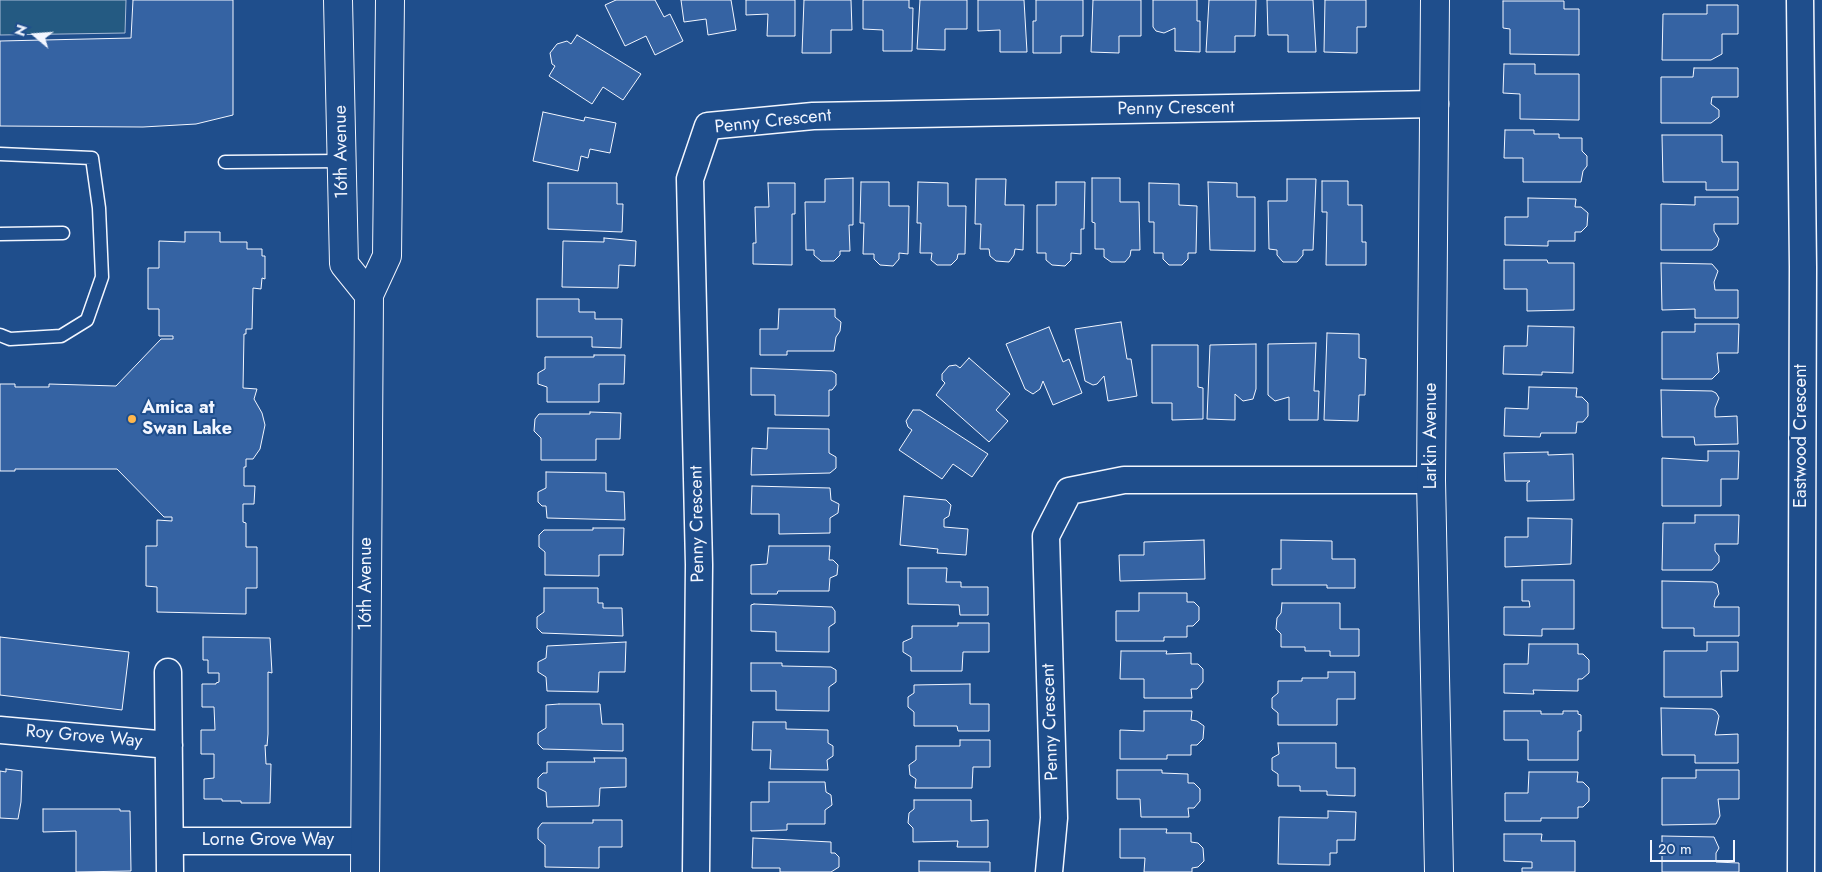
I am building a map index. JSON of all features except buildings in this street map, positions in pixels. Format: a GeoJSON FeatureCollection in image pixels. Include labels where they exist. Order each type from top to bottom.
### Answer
{"type":"FeatureCollection","features":[{"type":"Feature","properties":{"kind":"main road","name":"16th Avenue"},"geometry":{"type":"LineString","coordinates":[[338,0],[344,264],[369,295]]}},
{"type":"Feature","properties":{"kind":"main road","name":"16th Avenue"},"geometry":{"type":"LineString","coordinates":[[365,872],[369,295],[387,256],[390,0]]}},
{"type":"Feature","properties":{"kind":"main road","name":"Larkin Avenue"},"geometry":{"type":"LineString","coordinates":[[1435,0],[1431,480],[1439,872]]}},
{"type":"Feature","properties":{"kind":"street","name":"Eastwood Crescent"},"geometry":{"type":"LineString","coordinates":[[1800,0],[1803,267],[1801,872]]}},
{"type":"Feature","properties":{"kind":"street","name":"Penny Crescent"},"geometry":{"type":"LineString","coordinates":[[696,872],[699,565],[690,179],[708,126],[813,116],[1435,104]]}},
{"type":"Feature","properties":{"kind":"street","name":"Penny Crescent"},"geometry":{"type":"LineString","coordinates":[[1049,872],[1054,818],[1046,536],[1069,491],[1124,480],[1431,480]]}},
{"type":"Feature","properties":{"kind":"street","name":"Roy Grove Way"},"geometry":{"type":"LineString","coordinates":[[168,672],[170,872]]}},
{"type":"Feature","properties":{"kind":"street","name":"Roy Grove Way"},"geometry":{"type":"LineString","coordinates":[[0,730],[169,745]]}},
{"type":"Feature","properties":{"kind":"street","name":"Lorne Grove Way"},"geometry":{"type":"LineString","coordinates":[[170,842],[365,841]]}},
{"type":"Feature","properties":{"kind":"lane"},"geometry":{"type":"LineString","coordinates":[[0,154],[92,158],[99,208],[102,278],[87,320],[61,336],[10,339],[0,335]]}},
{"type":"Feature","properties":{"kind":"lane"},"geometry":{"type":"LineString","coordinates":[[225,162],[342,161]]}},
{"type":"Feature","properties":{"kind":"lane"},"geometry":{"type":"LineString","coordinates":[[0,234],[63,234]]}},
{"type":"Feature","properties":{"kind":"shaded area"},"geometry":{"type":"Polygon","coordinates":[[[0,0],[126,0],[125,33],[0,35],[0,0]]]}},
{"type":"Feature","properties":{"kind":"place","name":"Amica at Swan Lake"},"geometry":{"type":"Point","coordinates":[132,419]}}]}
